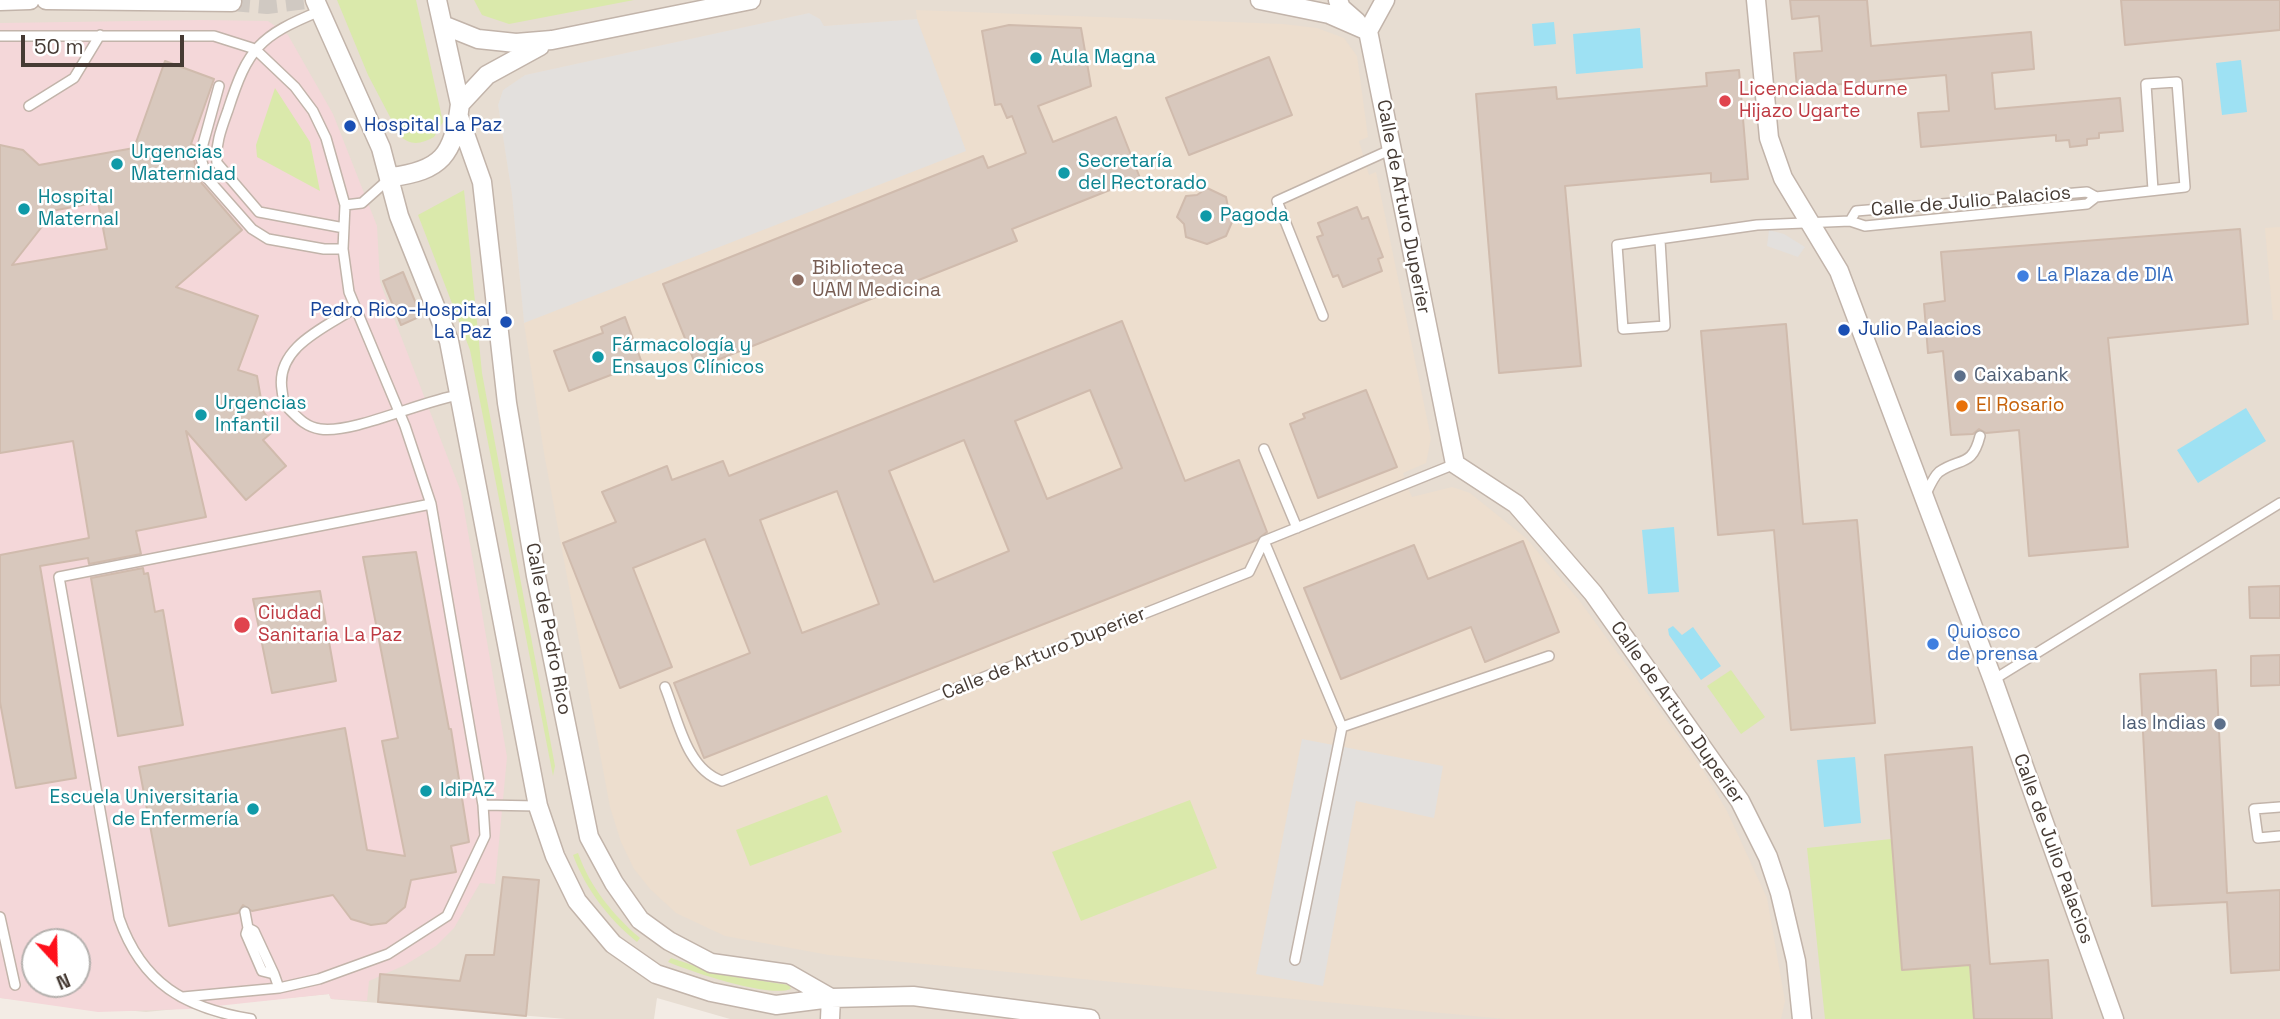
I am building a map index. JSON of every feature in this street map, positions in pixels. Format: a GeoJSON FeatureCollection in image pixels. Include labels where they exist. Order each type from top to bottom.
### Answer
{"type":"FeatureCollection","features":[{"type":"Feature","properties":{"kind":"street"},"geometry":{"type":"LineString","coordinates":[[0,1],[30,0]]}},
{"type":"Feature","properties":{"kind":"street"},"geometry":{"type":"LineString","coordinates":[[46,0],[232,2]]}},
{"type":"Feature","properties":{"kind":"street","name":"Calle de Pedro Rico"},"geometry":{"type":"LineString","coordinates":[[437,0],[460,111],[482,182],[510,416],[536,576],[589,837],[614,883],[640,920],[669,942],[711,963],[789,974],[831,998]]}},
{"type":"Feature","properties":{"kind":"street"},"geometry":{"type":"LineString","coordinates":[[443,25],[478,40],[506,44],[552,40],[751,0]]}},
{"type":"Feature","properties":{"kind":"street"},"geometry":{"type":"LineString","coordinates":[[1260,0],[1329,14],[1368,31]]}},
{"type":"Feature","properties":{"kind":"street"},"geometry":{"type":"LineString","coordinates":[[1338,0],[1341,8],[1368,31]]}},
{"type":"Feature","properties":{"kind":"street"},"geometry":{"type":"LineString","coordinates":[[1368,31],[1385,0]]}},
{"type":"Feature","properties":{"kind":"street","name":"Calle de Julio Palacios"},"geometry":{"type":"LineString","coordinates":[[1756,0],[1769,138],[1783,178],[1839,271],[1993,680],[2114,1019]]}},
{"type":"Feature","properties":{"kind":"street"},"geometry":{"type":"LineString","coordinates":[[318,5],[391,177],[399,216],[449,341],[538,806],[555,856],[577,901],[612,944],[656,974],[711,992],[776,1005],[831,998],[913,996],[1090,1019]]}},
{"type":"Feature","properties":{"kind":"street","name":"Calle de Arturo Duperier"},"geometry":{"type":"LineString","coordinates":[[1368,31],[1455,464],[1516,503],[1593,593],[1740,801],[1768,857],[1780,893],[1796,961],[1802,1019]]}},
{"type":"Feature","properties":{"kind":"street"},"geometry":{"type":"LineString","coordinates":[[391,177],[419,174],[433,167],[445,156],[460,111],[478,81],[501,65],[552,40]]}},
{"type":"Feature","properties":{"kind":"street"},"geometry":{"type":"LineString","coordinates":[[830,1019],[831,998]]}},
{"type":"Feature","properties":{"kind":"lane"},"geometry":{"type":"LineString","coordinates":[[318,5],[274,33],[255,49],[242,66],[218,141],[217,163],[259,212],[344,228]]}},
{"type":"Feature","properties":{"kind":"lane"},"geometry":{"type":"LineString","coordinates":[[29,106],[74,78],[100,35]]}},
{"type":"Feature","properties":{"kind":"lane"},"geometry":{"type":"LineString","coordinates":[[0,36],[214,36],[255,49],[295,87],[313,111],[326,138],[345,205],[343,249],[346,279],[355,308],[398,411],[430,504],[483,805],[485,836],[447,916],[388,954],[319,979],[279,988],[181,997]]}},
{"type":"Feature","properties":{"kind":"lane","name":"Calle de Julio Palacios"},"geometry":{"type":"LineString","coordinates":[[1660,240],[1665,326],[1623,329],[1617,245],[1757,225],[1850,221],[1865,226],[2087,204],[2096,197],[2185,187],[2176,82],[2146,84],[2153,190]]}},
{"type":"Feature","properties":{"kind":"lane"},"geometry":{"type":"LineString","coordinates":[[219,86],[200,155],[207,178],[251,229],[268,239],[324,249],[343,249]]}},
{"type":"Feature","properties":{"kind":"lane"},"geometry":{"type":"LineString","coordinates":[[1323,316],[1277,201],[1392,149]]}},
{"type":"Feature","properties":{"kind":"lane"},"geometry":{"type":"LineString","coordinates":[[345,205],[362,203],[391,177]]}},
{"type":"Feature","properties":{"kind":"lane","name":"Calle de Julio Palacios"},"geometry":{"type":"LineString","coordinates":[[1850,221],[1856,211],[2087,192],[2096,197]]}},
{"type":"Feature","properties":{"kind":"lane"},"geometry":{"type":"LineString","coordinates":[[355,308],[316,331],[293,350],[280,381],[284,403],[301,422],[320,429],[360,424],[460,395]]}},
{"type":"Feature","properties":{"kind":"lane"},"geometry":{"type":"LineString","coordinates":[[1924,498],[1938,473],[1965,462],[1976,451],[1980,436]]}},
{"type":"Feature","properties":{"kind":"lane"},"geometry":{"type":"LineString","coordinates":[[1264,449],[1297,528]]}},
{"type":"Feature","properties":{"kind":"lane"},"geometry":{"type":"LineString","coordinates":[[1295,960],[1342,727],[1264,541],[1455,464]]}},
{"type":"Feature","properties":{"kind":"lane"},"geometry":{"type":"LineString","coordinates":[[1993,680],[2280,503]]}},
{"type":"Feature","properties":{"kind":"lane"},"geometry":{"type":"LineString","coordinates":[[251,1019],[211,1012],[181,997],[155,979],[126,939],[119,918],[59,577],[430,504]]}},
{"type":"Feature","properties":{"kind":"lane","name":"Calle de Arturo Duperier"},"geometry":{"type":"LineString","coordinates":[[665,687],[696,764],[708,776],[722,781],[1250,572],[1264,541]]}},
{"type":"Feature","properties":{"kind":"lane"},"geometry":{"type":"LineString","coordinates":[[1342,727],[1549,656]]}},
{"type":"Feature","properties":{"kind":"lane"},"geometry":{"type":"LineString","coordinates":[[483,805],[538,806]]}},
{"type":"Feature","properties":{"kind":"lane"},"geometry":{"type":"LineString","coordinates":[[2280,807],[2254,809],[2258,838],[2280,836]]}},
{"type":"Feature","properties":{"kind":"lane"},"geometry":{"type":"LineString","coordinates":[[245,912],[248,928],[246,934],[262,971],[274,974],[279,988]]}},
{"type":"Feature","properties":{"kind":"lane"},"geometry":{"type":"LineString","coordinates":[[0,917],[15,985]]}},
{"type":"Feature","properties":{"kind":"shaded area"},"geometry":{"type":"Polygon","coordinates":[[[0,0],[2280,0],[2280,1019],[730,1019],[657,998],[654,1019],[566,1019],[331,999],[329,994],[146,1012],[0,998],[0,0]]]}},
{"type":"Feature","properties":{"kind":"shaded area"},"geometry":{"type":"Polygon","coordinates":[[[916,10],[1283,24],[1317,28],[1344,38],[1357,56],[1368,137],[1359,141],[1369,175],[1376,172],[1431,438],[1426,463],[1403,473],[1406,484],[1412,497],[1452,487],[1470,493],[1526,538],[1579,600],[1701,767],[1727,811],[1767,898],[1785,1001],[1781,1019],[1505,1019],[829,955],[725,936],[676,913],[650,889],[634,869],[621,842],[610,807],[544,453],[524,323],[512,195],[498,105],[503,90],[525,75],[809,13],[820,19],[824,26],[917,19],[916,10]]]}},
{"type":"Feature","properties":{"kind":"shaded area"},"geometry":{"type":"Polygon","coordinates":[[[809,13],[820,19],[824,26],[917,19],[966,151],[524,323],[512,195],[498,105],[503,90],[525,75],[809,13]]]}},
{"type":"Feature","properties":{"kind":"shaded area","name":"Ciudad Sanitaria La Paz"},"geometry":{"type":"Polygon","coordinates":[[[268,21],[288,35],[333,114],[377,226],[380,282],[461,492],[507,757],[495,884],[480,883],[454,928],[436,946],[405,965],[369,981],[367,1001],[331,999],[329,994],[189,1009],[98,1012],[0,998],[0,23],[268,21]]]}},
{"type":"Feature","properties":{"kind":"shaded area"},"geometry":{"type":"Polygon","coordinates":[[[2280,227],[2280,320],[2273,320],[2265,228],[2280,227]]]}},
{"type":"Feature","properties":{"kind":"shaded area"},"geometry":{"type":"Polygon","coordinates":[[[1769,230],[1784,234],[1805,247],[1798,257],[1767,246],[1769,230]]]}},
{"type":"Feature","properties":{"kind":"shaded area"},"geometry":{"type":"Polygon","coordinates":[[[1302,739],[1443,766],[1434,818],[1356,801],[1323,986],[1256,974],[1302,739]]]}},
{"type":"Feature","properties":{"kind":"green space"},"geometry":{"type":"Polygon","coordinates":[[[337,0],[416,0],[443,122],[434,137],[416,143],[400,136],[368,75],[337,0]]]}},
{"type":"Feature","properties":{"kind":"green space"},"geometry":{"type":"Polygon","coordinates":[[[474,0],[634,0],[509,24],[482,15],[474,0]]]}},
{"type":"Feature","properties":{"kind":"green space"},"geometry":{"type":"Polygon","coordinates":[[[275,88],[310,142],[320,191],[257,157],[256,145],[275,88]]]}},
{"type":"Feature","properties":{"kind":"green space"},"geometry":{"type":"Polygon","coordinates":[[[464,190],[482,373],[555,766],[553,776],[470,350],[418,215],[464,190]]]}},
{"type":"Feature","properties":{"kind":"green space"},"geometry":{"type":"Polygon","coordinates":[[[1731,670],[1765,717],[1741,734],[1707,686],[1731,670]]]}},
{"type":"Feature","properties":{"kind":"green space"},"geometry":{"type":"Polygon","coordinates":[[[827,795],[842,832],[750,866],[736,830],[827,795]]]}},
{"type":"Feature","properties":{"kind":"green space"},"geometry":{"type":"Polygon","coordinates":[[[1190,800],[1217,868],[1081,921],[1052,852],[1190,800]]]}},
{"type":"Feature","properties":{"kind":"green space"},"geometry":{"type":"Polygon","coordinates":[[[1891,839],[1902,970],[1970,965],[1974,1019],[1825,1019],[1807,848],[1891,839]]]}},
{"type":"Feature","properties":{"kind":"green space"},"geometry":{"type":"Polygon","coordinates":[[[578,853],[596,889],[612,910],[640,938],[637,942],[608,914],[592,892],[573,855],[578,853]]]}},
{"type":"Feature","properties":{"kind":"green space"},"geometry":{"type":"Polygon","coordinates":[[[671,958],[723,975],[789,985],[791,989],[766,990],[730,983],[668,962],[671,958]]]}},
{"type":"Feature","properties":{"kind":"water"},"geometry":{"type":"Polygon","coordinates":[[[1554,22],[1556,44],[1534,46],[1532,24],[1554,22]]]}},
{"type":"Feature","properties":{"kind":"water"},"geometry":{"type":"Polygon","coordinates":[[[1640,28],[1643,68],[1576,74],[1573,34],[1640,28]]]}},
{"type":"Feature","properties":{"kind":"water"},"geometry":{"type":"Polygon","coordinates":[[[2241,60],[2247,112],[2222,115],[2216,63],[2241,60]]]}},
{"type":"Feature","properties":{"kind":"water"},"geometry":{"type":"Polygon","coordinates":[[[2246,408],[2266,441],[2198,483],[2177,450],[2246,408]]]}},
{"type":"Feature","properties":{"kind":"water"},"geometry":{"type":"Polygon","coordinates":[[[1674,527],[1679,592],[1648,594],[1642,530],[1674,527]]]}},
{"type":"Feature","properties":{"kind":"water"},"geometry":{"type":"Polygon","coordinates":[[[1673,626],[1682,635],[1693,627],[1721,666],[1701,680],[1669,635],[1668,629],[1673,626]]]}},
{"type":"Feature","properties":{"kind":"water"},"geometry":{"type":"Polygon","coordinates":[[[1855,757],[1861,823],[1824,827],[1817,760],[1855,757]]]}},
{"type":"Feature","properties":{"kind":"building"},"geometry":{"type":"Polygon","coordinates":[[[1790,0],[1867,0],[1871,46],[2031,32],[2034,69],[1992,73],[1995,109],[2120,98],[2123,131],[2099,133],[2099,138],[2087,139],[2087,145],[2070,147],[2069,140],[2056,141],[2056,135],[1921,147],[1918,113],[1949,111],[1946,75],[1797,88],[1794,53],[1822,51],[1819,16],[1792,19],[1790,0]]]}},
{"type":"Feature","properties":{"kind":"building"},"geometry":{"type":"Polygon","coordinates":[[[2121,0],[2280,0],[2280,30],[2125,45],[2121,0]]]}},
{"type":"Feature","properties":{"kind":"building"},"geometry":{"type":"Polygon","coordinates":[[[1009,25],[1081,28],[1091,86],[1038,106],[1053,142],[1116,117],[1140,178],[1012,229],[1017,241],[697,368],[663,284],[983,156],[988,168],[1026,153],[1012,116],[1007,118],[1001,104],[995,105],[982,31],[1009,25]]]}},
{"type":"Feature","properties":{"kind":"building"},"geometry":{"type":"Polygon","coordinates":[[[1269,57],[1292,115],[1189,155],[1166,98],[1269,57]]]}},
{"type":"Feature","properties":{"kind":"building"},"geometry":{"type":"Polygon","coordinates":[[[165,61],[214,79],[191,144],[195,146],[193,156],[199,180],[242,230],[176,287],[258,316],[238,370],[257,376],[263,411],[276,429],[263,440],[286,466],[246,500],[186,431],[206,517],[136,531],[141,554],[89,564],[88,558],[40,566],[76,778],[16,788],[0,702],[0,555],[89,538],[73,441],[0,453],[0,145],[23,150],[39,165],[134,148],[165,61]],[[98,202],[47,212],[44,224],[12,265],[107,249],[98,202]]]}},
{"type":"Feature","properties":{"kind":"building"},"geometry":{"type":"Polygon","coordinates":[[[1739,70],[1748,179],[1711,182],[1711,173],[1565,186],[1581,366],[1499,373],[1476,94],[1556,87],[1557,99],[1707,86],[1706,73],[1739,70]]]}},
{"type":"Feature","properties":{"kind":"building","name":"Pagoda"},"geometry":{"type":"Polygon","coordinates":[[[1207,188],[1226,197],[1229,212],[1235,215],[1226,236],[1207,244],[1186,237],[1184,224],[1177,217],[1186,196],[1197,195],[1207,188]]]}},
{"type":"Feature","properties":{"kind":"building"},"geometry":{"type":"Polygon","coordinates":[[[1357,207],[1362,219],[1368,217],[1383,257],[1378,259],[1382,271],[1343,287],[1338,275],[1333,277],[1317,237],[1323,235],[1318,223],[1357,207]]]}},
{"type":"Feature","properties":{"kind":"building"},"geometry":{"type":"Polygon","coordinates":[[[2240,229],[2248,324],[2108,338],[2128,547],[2029,556],[2019,430],[1986,433],[1979,429],[1973,434],[1951,435],[1943,351],[1928,353],[1924,304],[1945,301],[1941,252],[2240,229]]]}},
{"type":"Feature","properties":{"kind":"building"},"geometry":{"type":"Polygon","coordinates":[[[403,272],[421,316],[401,325],[383,281],[403,272]]]}},
{"type":"Feature","properties":{"kind":"building","name":"Fármacología y Ensayos Clínicos"},"geometry":{"type":"Polygon","coordinates":[[[625,317],[642,363],[569,391],[554,351],[603,333],[601,327],[625,317]]]}},
{"type":"Feature","properties":{"kind":"building"},"geometry":{"type":"Polygon","coordinates":[[[1122,321],[1185,481],[1239,460],[1267,532],[1257,540],[704,758],[674,683],[750,653],[705,539],[633,568],[672,667],[620,688],[563,543],[616,522],[602,492],[667,466],[672,480],[723,461],[729,476],[1122,321]],[[1090,390],[1015,421],[1047,499],[1122,468],[1090,390]],[[964,440],[889,471],[934,582],[1009,551],[964,440]],[[837,491],[760,520],[802,633],[879,604],[837,491]]]}},
{"type":"Feature","properties":{"kind":"building"},"geometry":{"type":"Polygon","coordinates":[[[1786,324],[1803,524],[1857,520],[1875,723],[1791,730],[1774,530],[1718,535],[1701,331],[1786,324]]]}},
{"type":"Feature","properties":{"kind":"building"},"geometry":{"type":"Polygon","coordinates":[[[1366,390],[1397,467],[1318,498],[1290,424],[1305,418],[1303,414],[1366,390]]]}},
{"type":"Feature","properties":{"kind":"building"},"geometry":{"type":"Polygon","coordinates":[[[1523,541],[1559,632],[1485,662],[1471,627],[1341,679],[1304,588],[1414,545],[1428,579],[1523,541]]]}},
{"type":"Feature","properties":{"kind":"building","name":"Escuela Universitaria de Enfermería"},"geometry":{"type":"Polygon","coordinates":[[[416,552],[451,729],[469,842],[451,846],[456,872],[411,880],[405,907],[386,923],[371,925],[351,919],[333,895],[252,911],[243,905],[238,913],[169,926],[139,767],[345,728],[367,850],[405,856],[382,741],[398,738],[363,557],[416,552]]]}},
{"type":"Feature","properties":{"kind":"building"},"geometry":{"type":"Polygon","coordinates":[[[143,568],[144,574],[148,573],[155,612],[163,610],[183,725],[118,736],[91,578],[143,568]]]}},
{"type":"Feature","properties":{"kind":"building"},"geometry":{"type":"Polygon","coordinates":[[[2280,586],[2280,618],[2250,618],[2249,587],[2280,586]]]}},
{"type":"Feature","properties":{"kind":"building"},"geometry":{"type":"Polygon","coordinates":[[[320,591],[336,681],[272,693],[253,599],[320,591]]]}},
{"type":"Feature","properties":{"kind":"building"},"geometry":{"type":"Polygon","coordinates":[[[2280,655],[2280,685],[2251,686],[2251,656],[2280,655]]]}},
{"type":"Feature","properties":{"kind":"building"},"geometry":{"type":"Polygon","coordinates":[[[2216,670],[2227,893],[2280,890],[2280,970],[2231,973],[2227,902],[2152,906],[2140,674],[2216,670]]]}},
{"type":"Feature","properties":{"kind":"building"},"geometry":{"type":"Polygon","coordinates":[[[1972,747],[1990,964],[2048,960],[2052,1019],[1974,1019],[1970,965],[1902,970],[1885,755],[1972,747]]]}},
{"type":"Feature","properties":{"kind":"building"},"geometry":{"type":"Polygon","coordinates":[[[503,877],[539,880],[526,1016],[378,1002],[380,974],[460,981],[466,955],[494,955],[503,877]]]}},
{"type":"Feature","properties":{"kind":"tunnel"},"geometry":{"type":"LineString","coordinates":[[232,2],[267,5],[307,0]]}},
{"type":"Feature","properties":{"kind":"place","name":"Aula Magna"},"geometry":{"type":"Point","coordinates":[1036,58]}},
{"type":"Feature","properties":{"kind":"place","name":"Licenciada Edurne Hijazo Ugarte"},"geometry":{"type":"Point","coordinates":[1725,101]}},
{"type":"Feature","properties":{"kind":"place","name":"Hospital La Paz"},"geometry":{"type":"Point","coordinates":[350,126]}},
{"type":"Feature","properties":{"kind":"place","name":"Urgencias Maternidad"},"geometry":{"type":"Point","coordinates":[117,164]}},
{"type":"Feature","properties":{"kind":"place","name":"Secretaría del Rectorado"},"geometry":{"type":"Point","coordinates":[1064,173]}},
{"type":"Feature","properties":{"kind":"place","name":"Hospital Maternal"},"geometry":{"type":"Point","coordinates":[24,209]}},
{"type":"Feature","properties":{"kind":"place","name":"Pagoda"},"geometry":{"type":"Point","coordinates":[1206,216]}},
{"type":"Feature","properties":{"kind":"place","name":"La Plaza de DIA"},"geometry":{"type":"Point","coordinates":[2023,276]}},
{"type":"Feature","properties":{"kind":"place","name":"Biblioteca UAM Medicina"},"geometry":{"type":"Point","coordinates":[798,280]}},
{"type":"Feature","properties":{"kind":"place","name":"Pedro Rico-Hospital La Paz"},"geometry":{"type":"Point","coordinates":[506,322]}},
{"type":"Feature","properties":{"kind":"place","name":"Julio Palacios"},"geometry":{"type":"Point","coordinates":[1844,330]}},
{"type":"Feature","properties":{"kind":"place","name":"Fármacología y Ensayos Clínicos"},"geometry":{"type":"Point","coordinates":[598,357]}},
{"type":"Feature","properties":{"kind":"place","name":"Caixabank"},"geometry":{"type":"Point","coordinates":[1960,376]}},
{"type":"Feature","properties":{"kind":"place","name":"El Rosario"},"geometry":{"type":"Point","coordinates":[1962,406]}},
{"type":"Feature","properties":{"kind":"place","name":"Urgencias Infantil"},"geometry":{"type":"Point","coordinates":[201,415]}},
{"type":"Feature","properties":{"kind":"place","name":"Ciudad Sanitaria La Paz"},"geometry":{"type":"Point","coordinates":[242,625]}},
{"type":"Feature","properties":{"kind":"place","name":"Quiosco de prensa"},"geometry":{"type":"Point","coordinates":[1933,644]}},
{"type":"Feature","properties":{"kind":"place","name":"las Indias"},"geometry":{"type":"Point","coordinates":[2220,724]}},
{"type":"Feature","properties":{"kind":"place","name":"IdiPAZ"},"geometry":{"type":"Point","coordinates":[426,791]}},
{"type":"Feature","properties":{"kind":"place","name":"Escuela Universitaria de Enfermería"},"geometry":{"type":"Point","coordinates":[253,809]}}]}
